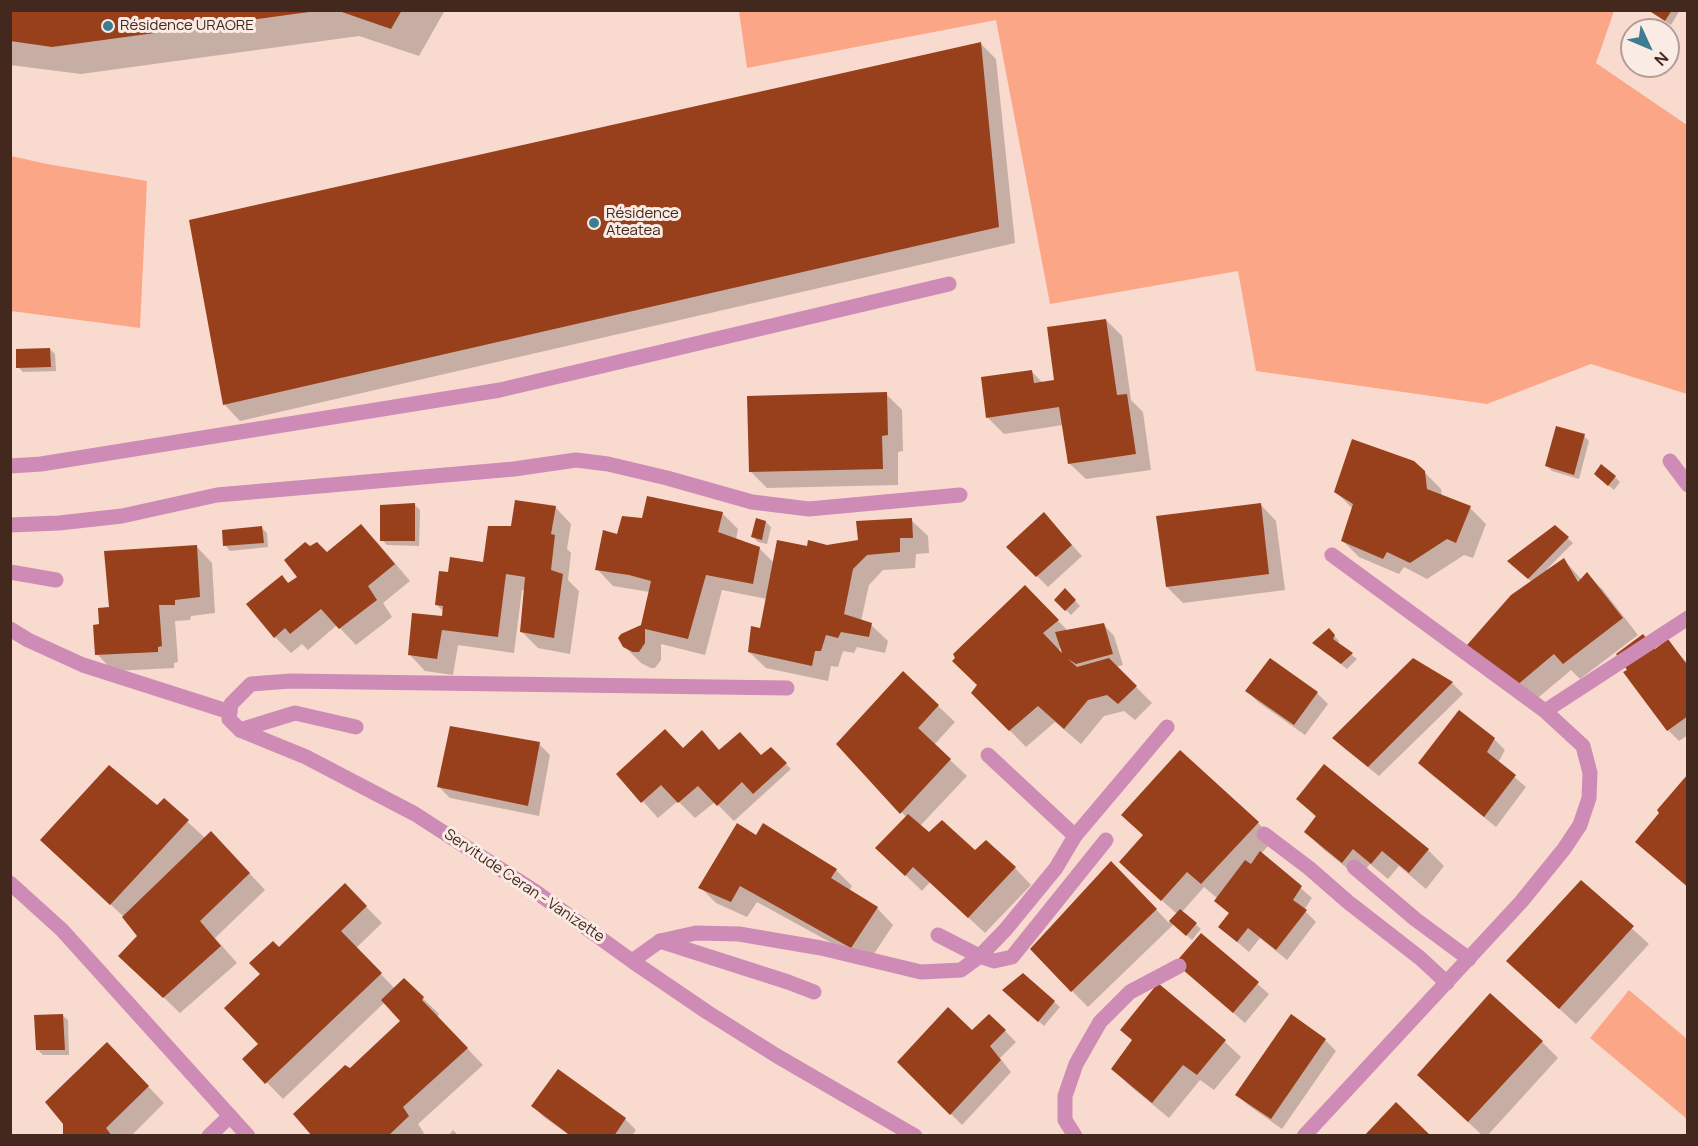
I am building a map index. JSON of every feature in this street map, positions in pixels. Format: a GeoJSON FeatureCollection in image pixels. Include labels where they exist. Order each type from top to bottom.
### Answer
{"type":"FeatureCollection","features":[{"type":"Feature","properties":{"kind":"street"},"geometry":{"type":"LineString","coordinates":[[10,466],[41,464],[500,390],[949,284]]}},
{"type":"Feature","properties":{"kind":"street"},"geometry":{"type":"LineString","coordinates":[[10,525],[59,524],[122,516],[217,495],[514,468],[576,460],[648,473],[752,502],[809,509],[960,495]]}},
{"type":"Feature","properties":{"kind":"street"},"geometry":{"type":"LineString","coordinates":[[1670,461],[1688,485]]}},
{"type":"Feature","properties":{"kind":"street"},"geometry":{"type":"LineString","coordinates":[[1304,1136],[1521,902],[1564,849],[1580,825],[1589,798],[1590,773],[1583,746],[1545,711],[1332,555]]}},
{"type":"Feature","properties":{"kind":"street"},"geometry":{"type":"LineString","coordinates":[[10,572],[56,580]]}},
{"type":"Feature","properties":{"kind":"street"},"geometry":{"type":"LineString","coordinates":[[1545,711],[1688,618]]}},
{"type":"Feature","properties":{"kind":"street"},"geometry":{"type":"LineString","coordinates":[[10,628],[28,640],[83,665],[230,712]]}},
{"type":"Feature","properties":{"kind":"street"},"geometry":{"type":"LineString","coordinates":[[356,727],[295,713],[240,730],[229,719],[231,704],[251,684],[290,681],[787,688]]}},
{"type":"Feature","properties":{"kind":"street"},"geometry":{"type":"LineString","coordinates":[[632,961],[660,941],[696,933],[739,934],[821,948],[921,972],[961,970],[980,956],[1006,929],[1056,868],[1075,836],[1167,727]]}},
{"type":"Feature","properties":{"kind":"street","name":"Servitude Ceran - Vanizette"},"geometry":{"type":"LineString","coordinates":[[240,730],[306,757],[414,814],[536,892],[632,961],[777,1056],[915,1136]]}},
{"type":"Feature","properties":{"kind":"street"},"geometry":{"type":"LineString","coordinates":[[988,755],[1075,836]]}},
{"type":"Feature","properties":{"kind":"street"},"geometry":{"type":"LineString","coordinates":[[1264,834],[1309,868],[1347,902],[1420,958],[1447,982]]}},
{"type":"Feature","properties":{"kind":"street"},"geometry":{"type":"LineString","coordinates":[[938,935],[994,962],[1012,957],[1106,840]]}},
{"type":"Feature","properties":{"kind":"street"},"geometry":{"type":"LineString","coordinates":[[1354,867],[1415,920],[1469,959]]}},
{"type":"Feature","properties":{"kind":"street"},"geometry":{"type":"LineString","coordinates":[[10,883],[62,930],[248,1136]]}},
{"type":"Feature","properties":{"kind":"street"},"geometry":{"type":"LineString","coordinates":[[660,941],[814,992]]}},
{"type":"Feature","properties":{"kind":"street"},"geometry":{"type":"LineString","coordinates":[[1075,1136],[1065,1120],[1065,1096],[1076,1064],[1100,1022],[1130,992],[1179,966]]}},
{"type":"Feature","properties":{"kind":"street"},"geometry":{"type":"LineString","coordinates":[[209,1136],[230,1116]]}},
{"type":"Feature","properties":{"kind":"shaded area"},"geometry":{"type":"Polygon","coordinates":[[[739,11],[1614,11],[1596,63],[1687,125],[1687,394],[1591,364],[1487,404],[1256,371],[1238,271],[1050,304],[996,20],[747,68],[739,11]]]}},
{"type":"Feature","properties":{"kind":"shaded area"},"geometry":{"type":"Polygon","coordinates":[[[11,156],[147,181],[140,328],[11,311],[11,156]]]}},
{"type":"Feature","properties":{"kind":"shaded area"},"geometry":{"type":"Polygon","coordinates":[[[1629,990],[1687,1039],[1687,1119],[1590,1038],[1629,990]]]}},
{"type":"Feature","properties":{"kind":"building","name":"Résidence URAORE"},"geometry":{"type":"Polygon","coordinates":[[[10,10],[309,10],[309,12],[52,47],[10,41],[10,10]]]}},
{"type":"Feature","properties":{"kind":"building"},"geometry":{"type":"Polygon","coordinates":[[[336,10],[402,10],[391,29],[336,10]]]}},
{"type":"Feature","properties":{"kind":"building"},"geometry":{"type":"Polygon","coordinates":[[[1648,10],[1672,10],[1667,18],[1660,18],[1648,10]]]}},
{"type":"Feature","properties":{"kind":"building","name":"Résidence Ateatea"},"geometry":{"type":"Polygon","coordinates":[[[981,42],[999,227],[223,405],[189,220],[981,42]]]}},
{"type":"Feature","properties":{"kind":"building"},"geometry":{"type":"Polygon","coordinates":[[[1106,319],[1117,395],[1127,394],[1136,454],[1068,464],[1059,407],[986,418],[981,377],[1032,370],[1034,383],[1054,380],[1047,327],[1106,319]]]}},
{"type":"Feature","properties":{"kind":"building"},"geometry":{"type":"Polygon","coordinates":[[[50,348],[51,367],[16,368],[16,349],[50,348]]]}},
{"type":"Feature","properties":{"kind":"building"},"geometry":{"type":"Polygon","coordinates":[[[887,392],[888,435],[882,436],[883,469],[749,472],[747,396],[887,392]]]}},
{"type":"Feature","properties":{"kind":"building"},"geometry":{"type":"Polygon","coordinates":[[[1556,426],[1585,434],[1574,475],[1545,466],[1556,426]]]}},
{"type":"Feature","properties":{"kind":"building"},"geometry":{"type":"Polygon","coordinates":[[[1352,439],[1414,461],[1425,471],[1427,489],[1471,506],[1456,543],[1447,539],[1410,563],[1387,552],[1383,559],[1341,541],[1353,504],[1334,492],[1352,439]]]}},
{"type":"Feature","properties":{"kind":"building"},"geometry":{"type":"Polygon","coordinates":[[[1601,464],[1616,476],[1608,486],[1594,474],[1601,464]]]}},
{"type":"Feature","properties":{"kind":"building"},"geometry":{"type":"Polygon","coordinates":[[[647,496],[723,512],[718,532],[760,547],[753,584],[706,575],[688,639],[645,629],[645,643],[639,652],[633,652],[623,647],[618,638],[621,634],[641,625],[651,581],[595,570],[603,530],[617,534],[622,516],[642,518],[647,496]]]}},
{"type":"Feature","properties":{"kind":"building"},"geometry":{"type":"Polygon","coordinates":[[[515,500],[556,506],[551,534],[555,535],[551,570],[563,574],[554,638],[520,632],[525,577],[506,574],[498,637],[442,630],[437,659],[408,655],[412,613],[442,616],[443,606],[435,605],[439,571],[448,572],[450,557],[483,562],[488,526],[511,526],[515,500]]]}},
{"type":"Feature","properties":{"kind":"building"},"geometry":{"type":"Polygon","coordinates":[[[415,503],[415,541],[380,541],[380,505],[415,503]]]}},
{"type":"Feature","properties":{"kind":"building"},"geometry":{"type":"Polygon","coordinates":[[[1261,503],[1269,574],[1166,587],[1156,516],[1261,503]]]}},
{"type":"Feature","properties":{"kind":"building"},"geometry":{"type":"Polygon","coordinates":[[[1044,512],[1072,545],[1036,577],[1006,547],[1044,512]]]}},
{"type":"Feature","properties":{"kind":"building"},"geometry":{"type":"Polygon","coordinates":[[[756,518],[766,521],[762,540],[751,537],[756,518]]]}},
{"type":"Feature","properties":{"kind":"building"},"geometry":{"type":"Polygon","coordinates":[[[912,518],[913,538],[900,538],[900,552],[867,555],[853,569],[844,614],[872,623],[869,637],[841,632],[838,638],[826,635],[821,651],[815,651],[812,666],[748,652],[751,626],[760,628],[777,540],[807,546],[808,540],[827,545],[858,540],[856,521],[912,518]]]}},
{"type":"Feature","properties":{"kind":"building"},"geometry":{"type":"Polygon","coordinates":[[[361,524],[395,564],[368,586],[377,600],[339,629],[321,609],[290,634],[285,628],[274,638],[246,604],[282,575],[288,583],[297,577],[284,560],[305,542],[310,546],[317,542],[327,552],[361,524]]]}},
{"type":"Feature","properties":{"kind":"building"},"geometry":{"type":"Polygon","coordinates":[[[1555,525],[1569,537],[1528,579],[1507,561],[1555,525]]]}},
{"type":"Feature","properties":{"kind":"building"},"geometry":{"type":"Polygon","coordinates":[[[262,526],[264,543],[223,546],[222,530],[262,526]]]}},
{"type":"Feature","properties":{"kind":"building"},"geometry":{"type":"Polygon","coordinates":[[[197,545],[200,597],[175,600],[175,605],[159,605],[162,646],[158,647],[158,652],[95,655],[93,625],[99,624],[98,608],[109,607],[104,551],[197,545]]]}},
{"type":"Feature","properties":{"kind":"building"},"geometry":{"type":"Polygon","coordinates":[[[1564,558],[1578,582],[1587,572],[1623,618],[1563,664],[1554,654],[1516,686],[1460,653],[1511,595],[1564,558]]]}},
{"type":"Feature","properties":{"kind":"building"},"geometry":{"type":"Polygon","coordinates":[[[1025,585],[1059,620],[1043,633],[1062,653],[1055,632],[1104,623],[1113,654],[1076,664],[1068,659],[1077,667],[1109,658],[1137,686],[1118,704],[1107,695],[1088,700],[1064,729],[1038,706],[1009,731],[971,693],[977,685],[952,661],[955,658],[953,654],[1025,585]]]}},
{"type":"Feature","properties":{"kind":"building"},"geometry":{"type":"Polygon","coordinates":[[[1065,588],[1076,600],[1065,611],[1054,600],[1065,588]]]}},
{"type":"Feature","properties":{"kind":"building"},"geometry":{"type":"Polygon","coordinates":[[[1329,628],[1335,635],[1333,639],[1353,653],[1341,664],[1312,643],[1329,628]]]}},
{"type":"Feature","properties":{"kind":"building"},"geometry":{"type":"Polygon","coordinates":[[[1643,634],[1655,649],[1668,639],[1688,666],[1688,716],[1667,731],[1623,672],[1627,670],[1616,654],[1643,634]]]}},
{"type":"Feature","properties":{"kind":"building"},"geometry":{"type":"Polygon","coordinates":[[[1270,658],[1318,692],[1294,725],[1245,691],[1270,658]]]}},
{"type":"Feature","properties":{"kind":"building"},"geometry":{"type":"Polygon","coordinates":[[[1413,658],[1453,682],[1368,767],[1332,738],[1413,658]]]}},
{"type":"Feature","properties":{"kind":"building"},"geometry":{"type":"Polygon","coordinates":[[[903,671],[939,705],[918,728],[951,759],[900,814],[836,744],[903,671]]]}},
{"type":"Feature","properties":{"kind":"building"},"geometry":{"type":"Polygon","coordinates":[[[1459,710],[1495,738],[1487,752],[1516,775],[1484,817],[1418,763],[1459,710]]]}},
{"type":"Feature","properties":{"kind":"building"},"geometry":{"type":"Polygon","coordinates":[[[450,726],[540,742],[528,806],[437,787],[450,726]]]}},
{"type":"Feature","properties":{"kind":"building"},"geometry":{"type":"Polygon","coordinates":[[[665,729],[683,748],[702,730],[719,750],[740,732],[761,755],[771,747],[787,763],[753,794],[742,782],[717,806],[698,786],[678,803],[661,785],[641,803],[616,774],[665,729]]]}},
{"type":"Feature","properties":{"kind":"building"},"geometry":{"type":"Polygon","coordinates":[[[1180,750],[1259,822],[1201,884],[1187,872],[1161,901],[1119,862],[1143,835],[1121,815],[1180,750]]]}},
{"type":"Feature","properties":{"kind":"building"},"geometry":{"type":"Polygon","coordinates":[[[1324,764],[1429,849],[1409,873],[1382,851],[1371,864],[1353,849],[1342,863],[1304,832],[1316,816],[1296,799],[1324,764]]]}},
{"type":"Feature","properties":{"kind":"building"},"geometry":{"type":"Polygon","coordinates":[[[109,765],[157,805],[164,798],[189,820],[110,905],[40,840],[109,765]]]}},
{"type":"Feature","properties":{"kind":"building"},"geometry":{"type":"Polygon","coordinates":[[[1688,774],[1688,887],[1635,842],[1659,813],[1657,810],[1688,774]]]}},
{"type":"Feature","properties":{"kind":"building"},"geometry":{"type":"Polygon","coordinates":[[[908,814],[929,832],[942,820],[975,850],[986,840],[1016,867],[968,918],[913,867],[905,876],[875,848],[908,814]]]}},
{"type":"Feature","properties":{"kind":"building"},"geometry":{"type":"Polygon","coordinates":[[[737,823],[756,835],[763,823],[837,869],[831,878],[878,907],[851,948],[740,886],[731,902],[698,888],[737,823]]]}},
{"type":"Feature","properties":{"kind":"building"},"geometry":{"type":"Polygon","coordinates":[[[211,831],[250,873],[200,921],[221,946],[163,998],[118,956],[137,936],[122,917],[211,831]]]}},
{"type":"Feature","properties":{"kind":"building"},"geometry":{"type":"Polygon","coordinates":[[[1260,851],[1302,886],[1293,900],[1307,910],[1276,950],[1248,928],[1237,942],[1218,927],[1229,913],[1214,901],[1245,860],[1251,864],[1260,851]]]}},
{"type":"Feature","properties":{"kind":"building"},"geometry":{"type":"Polygon","coordinates":[[[1111,861],[1157,909],[1071,992],[1030,949],[1111,861]]]}},
{"type":"Feature","properties":{"kind":"building"},"geometry":{"type":"Polygon","coordinates":[[[1581,880],[1634,926],[1559,1009],[1506,961],[1581,880]]]}},
{"type":"Feature","properties":{"kind":"building"},"geometry":{"type":"Polygon","coordinates":[[[345,883],[367,906],[341,931],[382,973],[265,1084],[242,1059],[258,1044],[224,1008],[260,974],[249,963],[273,941],[279,947],[345,883]]]}},
{"type":"Feature","properties":{"kind":"building"},"geometry":{"type":"Polygon","coordinates":[[[1180,909],[1197,923],[1186,936],[1169,921],[1180,909]]]}},
{"type":"Feature","properties":{"kind":"building"},"geometry":{"type":"Polygon","coordinates":[[[1201,933],[1259,982],[1233,1013],[1175,963],[1201,933]]]}},
{"type":"Feature","properties":{"kind":"building"},"geometry":{"type":"Polygon","coordinates":[[[1023,973],[1055,1001],[1038,1022],[1002,990],[1023,973]]]}},
{"type":"Feature","properties":{"kind":"building"},"geometry":{"type":"Polygon","coordinates":[[[404,978],[424,997],[422,1000],[468,1048],[403,1107],[409,1116],[388,1136],[312,1136],[293,1114],[345,1065],[350,1068],[400,1021],[381,1000],[404,978]]]}},
{"type":"Feature","properties":{"kind":"building"},"geometry":{"type":"Polygon","coordinates":[[[1158,983],[1226,1040],[1197,1075],[1183,1065],[1152,1103],[1111,1069],[1132,1040],[1120,1030],[1158,983]]]}},
{"type":"Feature","properties":{"kind":"building"},"geometry":{"type":"Polygon","coordinates":[[[1490,993],[1543,1041],[1468,1122],[1417,1075],[1490,993]]]}},
{"type":"Feature","properties":{"kind":"building"},"geometry":{"type":"Polygon","coordinates":[[[948,1007],[972,1030],[989,1014],[1006,1030],[990,1046],[1001,1060],[950,1115],[897,1062],[948,1007]]]}},
{"type":"Feature","properties":{"kind":"building"},"geometry":{"type":"Polygon","coordinates":[[[63,1014],[65,1050],[36,1050],[34,1015],[63,1014]]]}},
{"type":"Feature","properties":{"kind":"building"},"geometry":{"type":"Polygon","coordinates":[[[1291,1014],[1326,1039],[1271,1119],[1235,1095],[1291,1014]]]}},
{"type":"Feature","properties":{"kind":"building"},"geometry":{"type":"Polygon","coordinates":[[[107,1042],[149,1086],[106,1128],[112,1136],[63,1136],[63,1124],[45,1102],[107,1042]]]}},
{"type":"Feature","properties":{"kind":"building"},"geometry":{"type":"Polygon","coordinates":[[[558,1069],[626,1118],[614,1136],[571,1136],[531,1106],[558,1069]]]}},
{"type":"Feature","properties":{"kind":"building"},"geometry":{"type":"Polygon","coordinates":[[[1396,1102],[1431,1136],[1364,1136],[1396,1102]]]}},
{"type":"Feature","properties":{"kind":"place","name":"Résidence URAORE"},"geometry":{"type":"Point","coordinates":[108,26]}},
{"type":"Feature","properties":{"kind":"place","name":"Résidence Ateatea"},"geometry":{"type":"Point","coordinates":[594,223]}}]}
